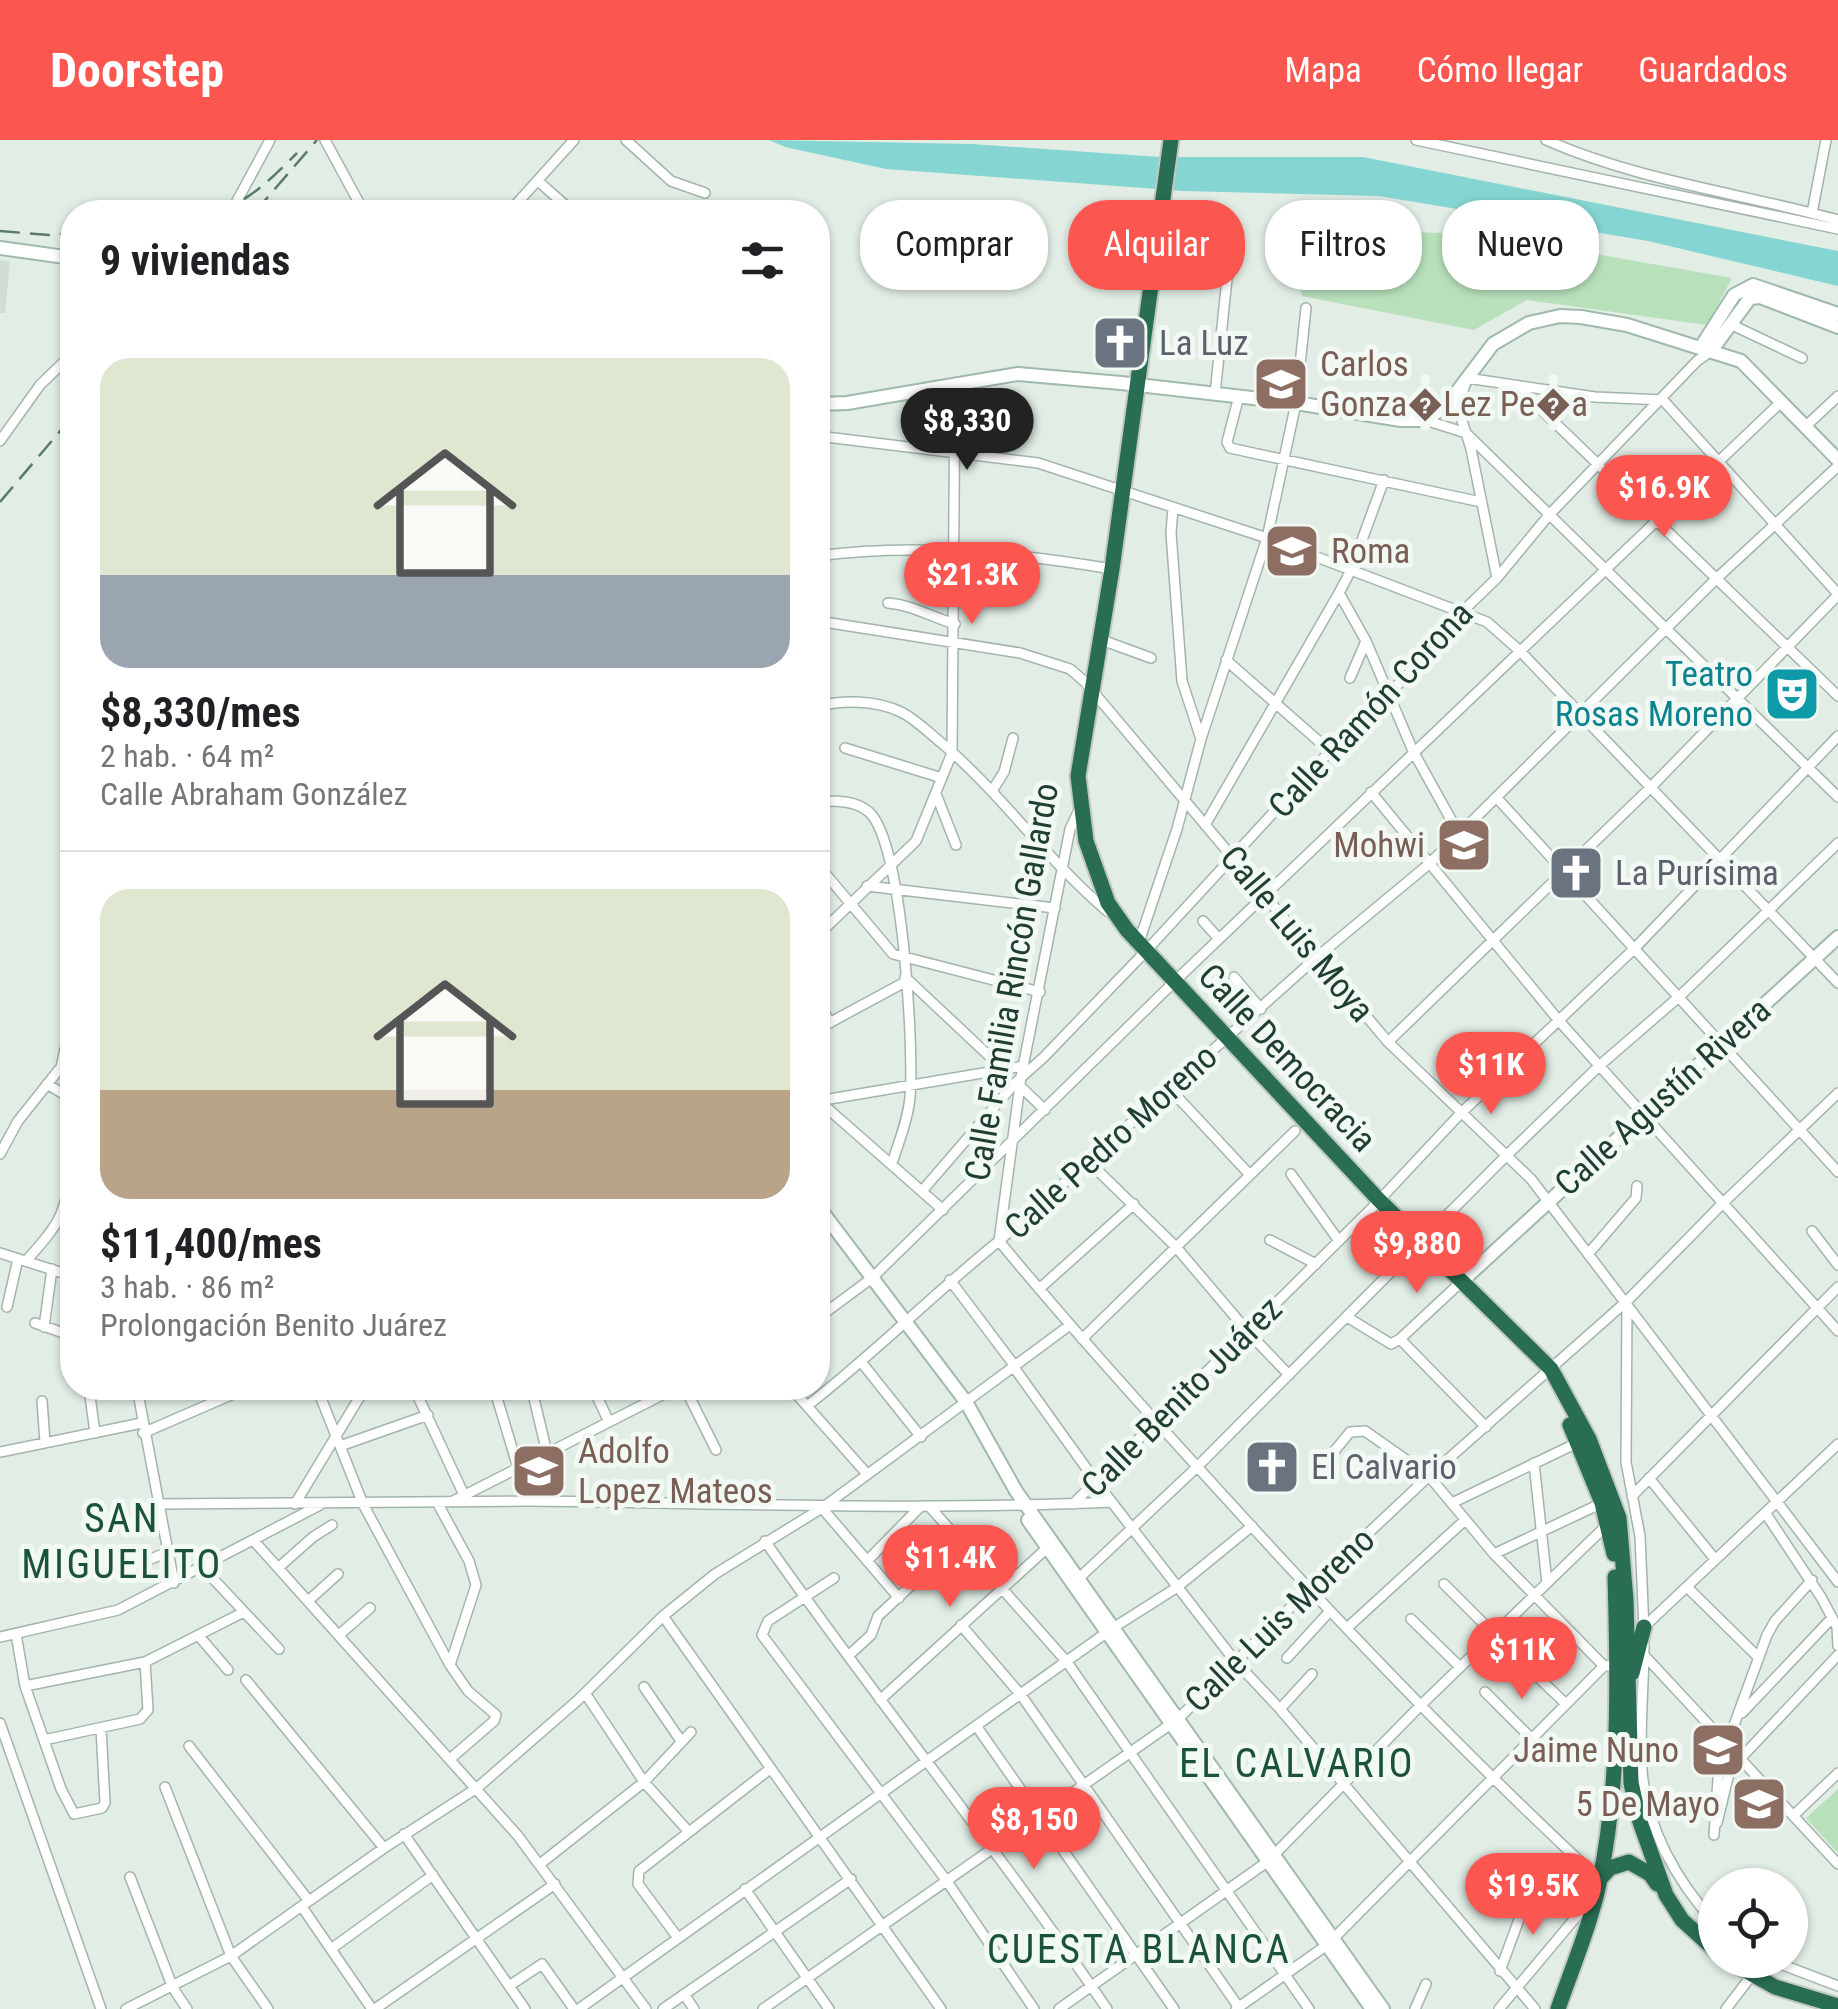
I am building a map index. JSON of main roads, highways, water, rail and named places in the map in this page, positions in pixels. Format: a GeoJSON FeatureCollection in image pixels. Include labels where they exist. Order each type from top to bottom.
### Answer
{"type":"FeatureCollection","features":[{"type":"Feature","properties":{"kind":"highway","name":"Calle Familia Rincón Gallardo"},"geometry":{"type":"LineString","coordinates":[[1080,809],[1078,776],[1112,568],[1171,140]]}},
{"type":"Feature","properties":{"kind":"highway","name":"Calle Democracia"},"geometry":{"type":"LineString","coordinates":[[1080,809],[1097,877],[1108,903],[1137,941],[1547,1373],[1589,1439],[1612,1494],[1622,1550],[1627,1717]]}},
{"type":"Feature","properties":{"kind":"highway","name":"Calle Democracia"},"geometry":{"type":"LineString","coordinates":[[1547,1373],[1602,1502],[1614,1556],[1610,1802],[1596,1890],[1558,2009]]}},
{"type":"Feature","properties":{"kind":"highway"},"geometry":{"type":"LineString","coordinates":[[1627,1697],[1644,1627]]}},
{"type":"Feature","properties":{"kind":"highway"},"geometry":{"type":"LineString","coordinates":[[1626,1628],[1610,1665],[1627,1717],[1636,1803],[1666,1895]]}},
{"type":"Feature","properties":{"kind":"highway"},"geometry":{"type":"LineString","coordinates":[[1596,1890],[1610,1868],[1629,1862],[1650,1874],[1682,1920],[1698,1935]]}},
{"type":"Feature","properties":{"kind":"highway"},"geometry":{"type":"LineString","coordinates":[[1758,1978],[1813,2005],[1838,2003]]}},
{"type":"Feature","properties":{"kind":"water"},"geometry":{"type":"Polygon","coordinates":[[[769,140],[971,144],[1160,157],[1363,157],[1580,200],[1442,200],[1442,207],[1422,203],[1422,200],[1379,196],[1184,191],[886,169],[769,140]]]}},
{"type":"Feature","properties":{"kind":"water"},"geometry":{"type":"Polygon","coordinates":[[[1599,204],[1838,251],[1838,286],[1599,233],[1599,204]]]}},
{"type":"Feature","properties":{"kind":"railway"},"geometry":{"type":"LineString","coordinates":[[265,200],[317,140]]}},
{"type":"Feature","properties":{"kind":"railway"},"geometry":{"type":"LineString","coordinates":[[241,200],[297,153]]}},
{"type":"Feature","properties":{"kind":"railway"},"geometry":{"type":"LineString","coordinates":[[0,231],[60,234]]}},
{"type":"Feature","properties":{"kind":"railway"},"geometry":{"type":"LineString","coordinates":[[0,502],[60,431]]}},
{"type":"Feature","properties":{"kind":"place","name":"La Luz"},"geometry":{"type":"Point","coordinates":[1120,343]}},
{"type":"Feature","properties":{"kind":"place","name":"Carlos Gonza�Lez Pe�a"},"geometry":{"type":"Point","coordinates":[1281,384]}},
{"type":"Feature","properties":{"kind":"place","name":"Roma"},"geometry":{"type":"Point","coordinates":[1292,551]}},
{"type":"Feature","properties":{"kind":"place","name":"Teatro Rosas Moreno"},"geometry":{"type":"Point","coordinates":[1792,694]}},
{"type":"Feature","properties":{"kind":"place","name":"Mohwi"},"geometry":{"type":"Point","coordinates":[1464,845]}},
{"type":"Feature","properties":{"kind":"place","name":"La Purísima"},"geometry":{"type":"Point","coordinates":[1576,873]}},
{"type":"Feature","properties":{"kind":"place","name":"El Calvario"},"geometry":{"type":"Point","coordinates":[1272,1467]}},
{"type":"Feature","properties":{"kind":"place","name":"Adolfo Lopez Mateos"},"geometry":{"type":"Point","coordinates":[539,1471]}},
{"type":"Feature","properties":{"kind":"place","name":"Jaime Nuno"},"geometry":{"type":"Point","coordinates":[1718,1750]}},
{"type":"Feature","properties":{"kind":"place","name":"5 De Mayo"},"geometry":{"type":"Point","coordinates":[1759,1804]}},
{"type":"Feature","properties":{"kind":"district","name":"SAN MIGUELITO"},"geometry":{"type":"Point","coordinates":[122,1541]}},
{"type":"Feature","properties":{"kind":"district","name":"EL CALVARIO"},"geometry":{"type":"Point","coordinates":[1297,1763]}},
{"type":"Feature","properties":{"kind":"district","name":"CUESTA BLANCA"},"geometry":{"type":"Point","coordinates":[1139,1949]}}]}
